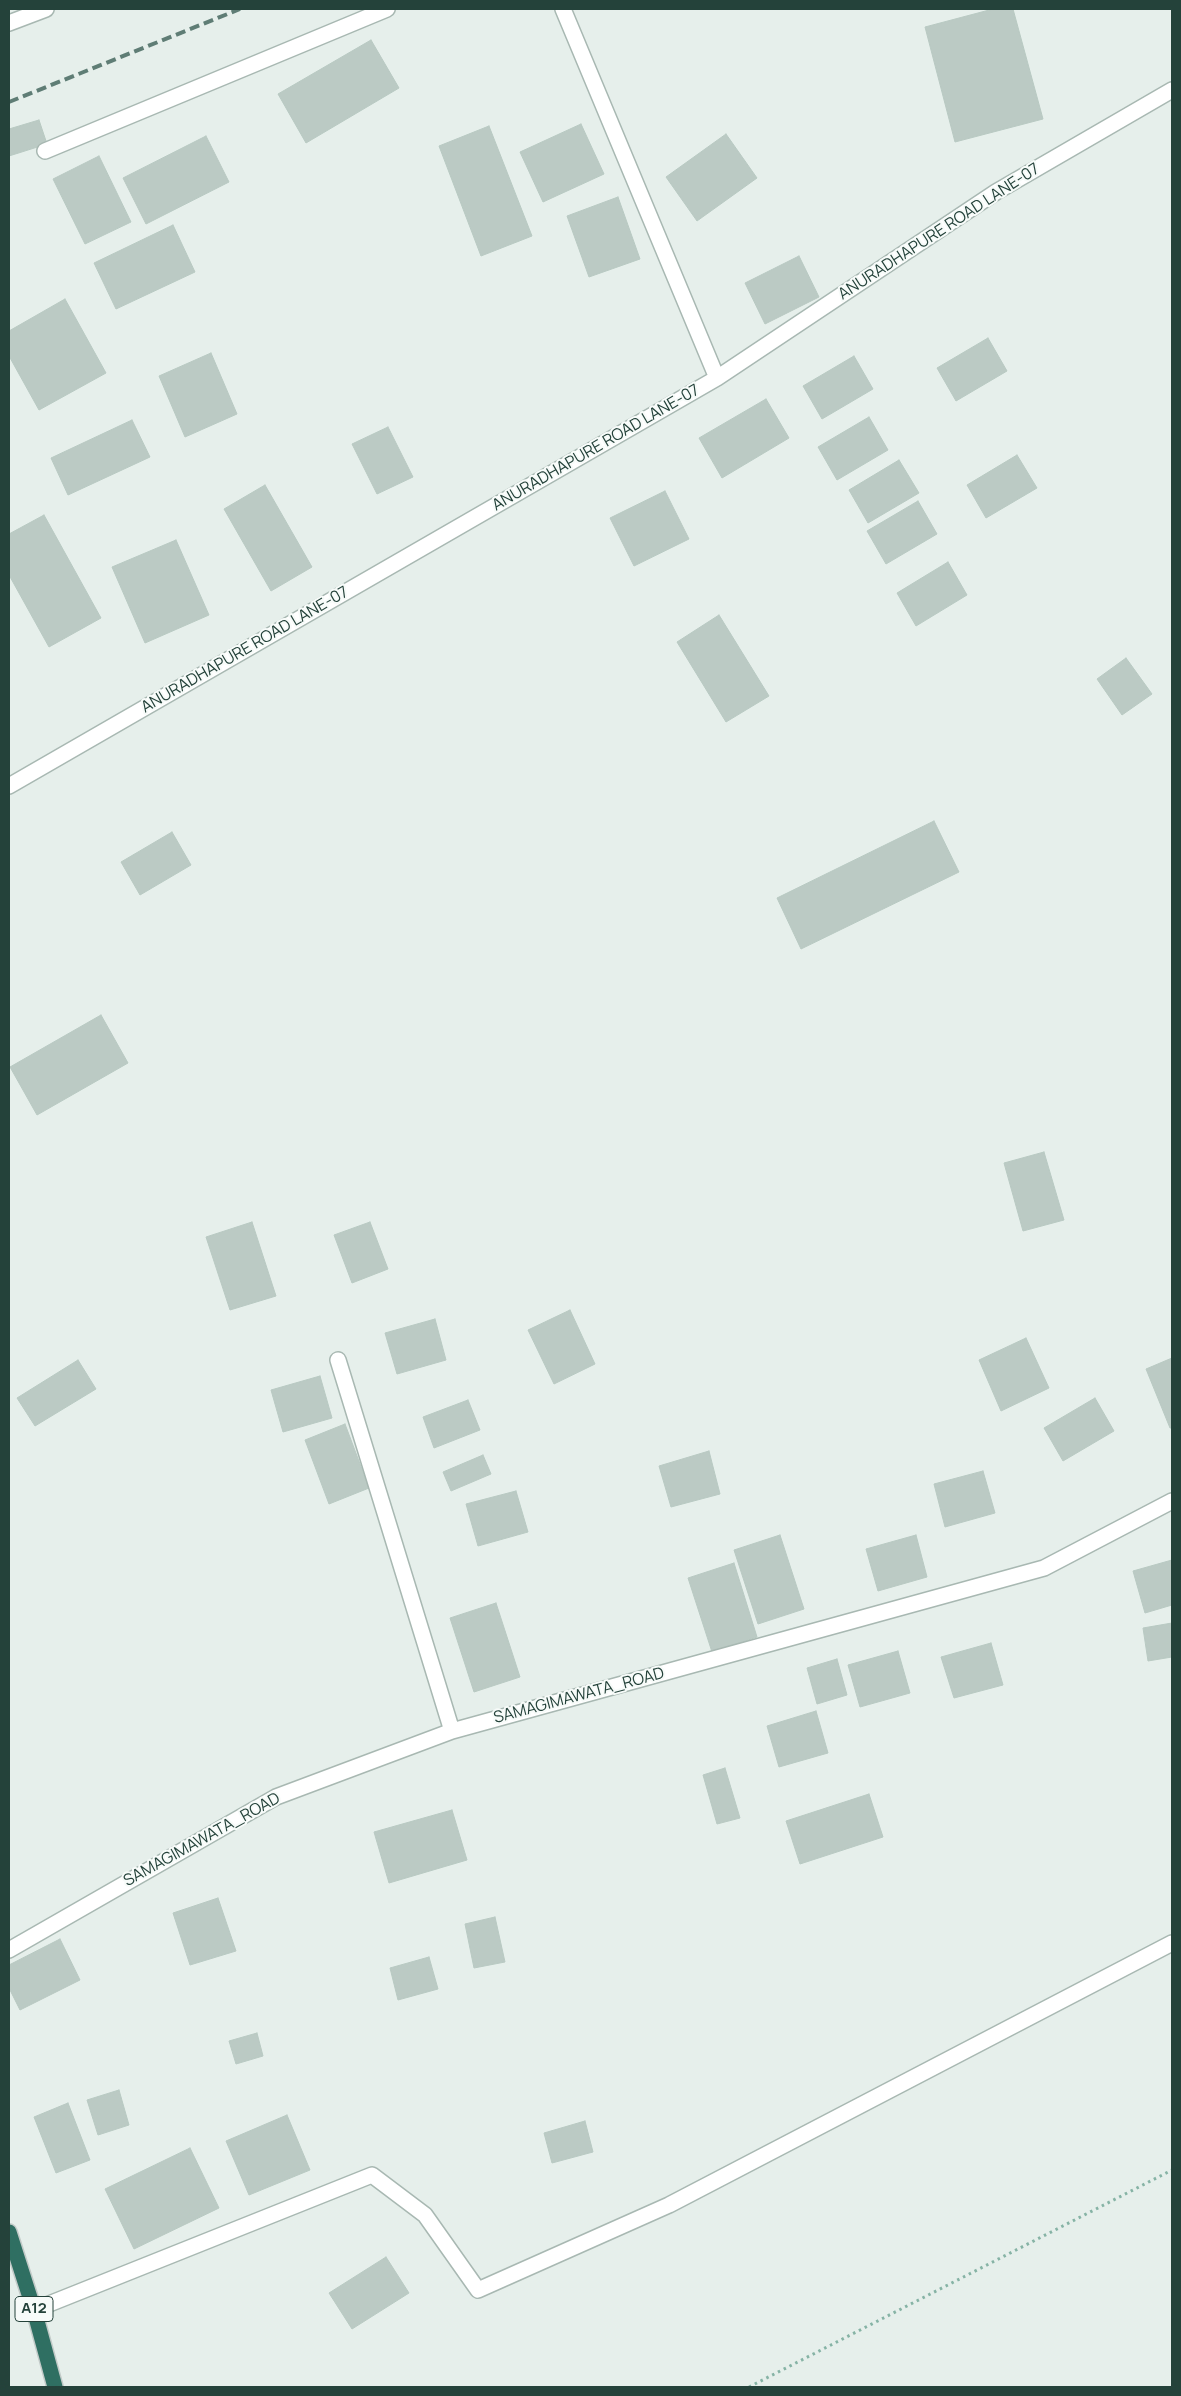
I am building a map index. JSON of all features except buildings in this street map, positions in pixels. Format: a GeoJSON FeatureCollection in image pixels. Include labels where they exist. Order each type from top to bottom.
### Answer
{"type":"FeatureCollection","features":[{"type":"Feature","properties":{"kind":"highway","name":"A12"},"geometry":{"type":"LineString","coordinates":[[9,2232],[34,2310],[55,2387]]}},
{"type":"Feature","properties":{"kind":"street"},"geometry":{"type":"LineString","coordinates":[[15,17],[46,9]]}},
{"type":"Feature","properties":{"kind":"street"},"geometry":{"type":"LineString","coordinates":[[45,151],[387,9]]}},
{"type":"Feature","properties":{"kind":"street"},"geometry":{"type":"LineString","coordinates":[[563,9],[717,378]]}},
{"type":"Feature","properties":{"kind":"street","name":"ANURADHAPURE ROAD LANE-07"},"geometry":{"type":"LineString","coordinates":[[9,786],[717,378],[996,192],[1172,90]]}},
{"type":"Feature","properties":{"kind":"street"},"geometry":{"type":"LineString","coordinates":[[338,1360],[452,1731]]}},
{"type":"Feature","properties":{"kind":"street","name":"SAMAGIMAWATA_ROAD"},"geometry":{"type":"LineString","coordinates":[[9,1950],[276,1797],[452,1731],[1044,1568],[1172,1501]]}},
{"type":"Feature","properties":{"kind":"street"},"geometry":{"type":"LineString","coordinates":[[34,2310],[372,2175],[425,2215],[478,2290],[669,2205],[1172,1943]]}},
{"type":"Feature","properties":{"kind":"path"},"geometry":{"type":"LineString","coordinates":[[749,2387],[1172,2170]]}},
{"type":"Feature","properties":{"kind":"railway"},"geometry":{"type":"LineString","coordinates":[[9,102],[240,9]]}}]}
